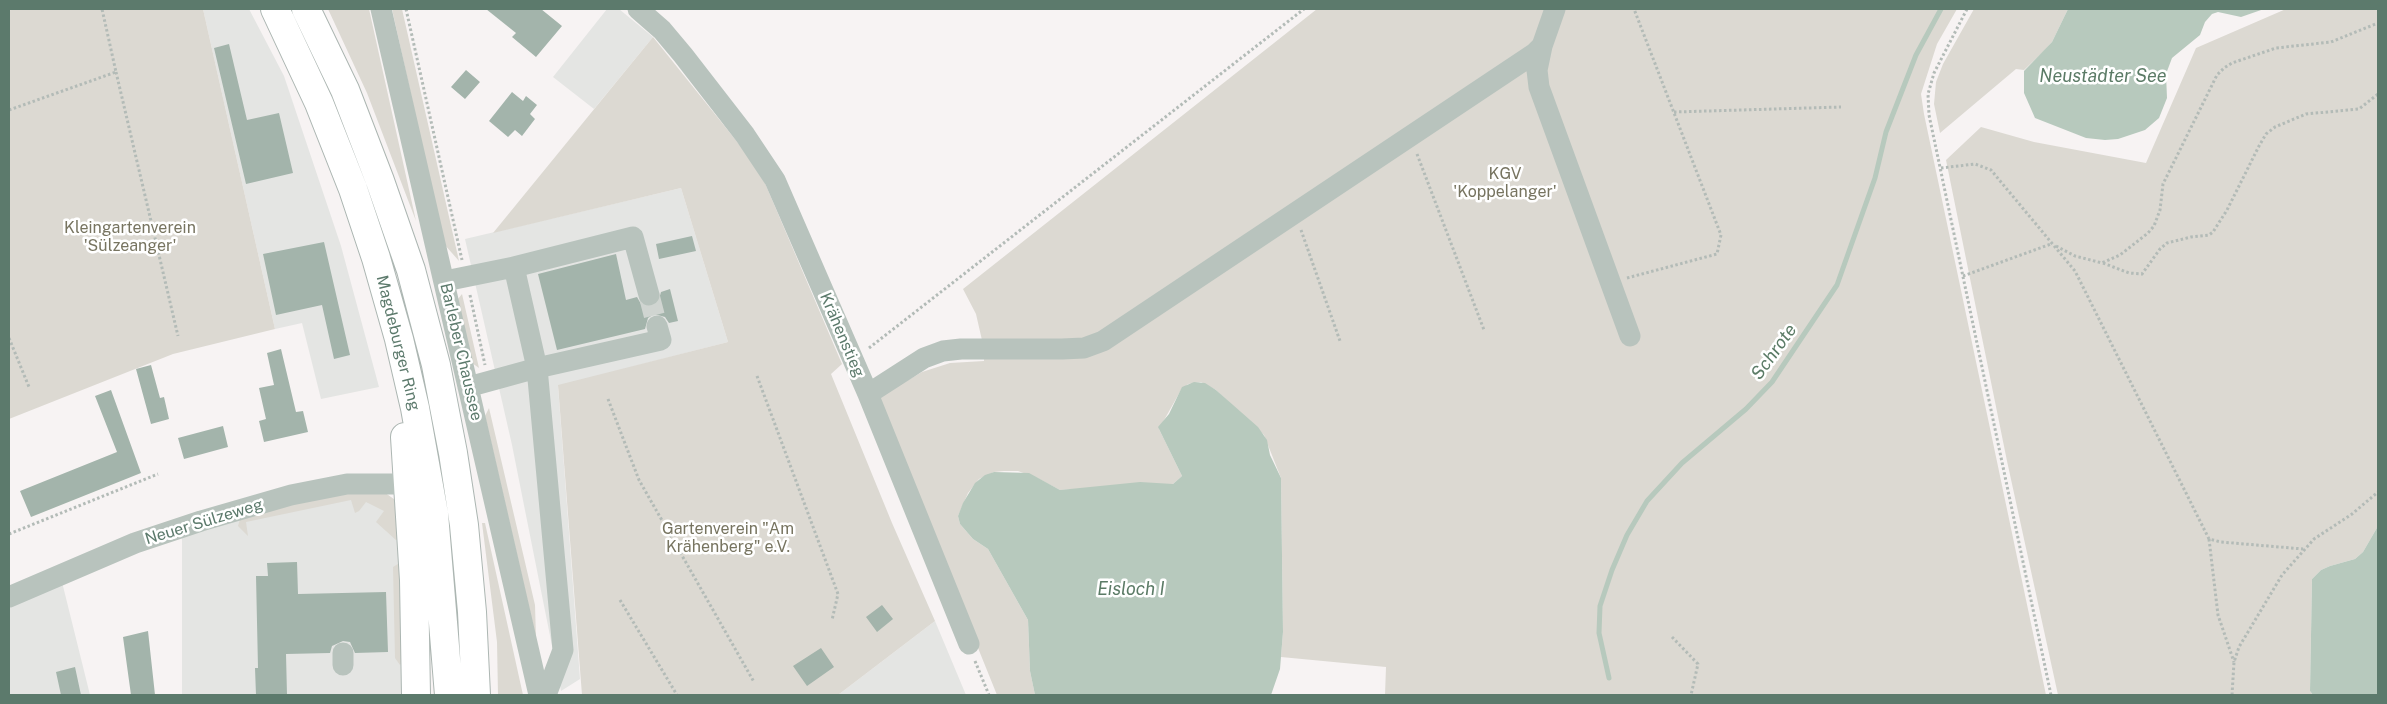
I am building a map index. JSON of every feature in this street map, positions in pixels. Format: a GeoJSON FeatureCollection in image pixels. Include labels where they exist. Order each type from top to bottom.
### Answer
{"type":"FeatureCollection","features":[{"type":"Feature","properties":{"kind":"highway","name":"Magdeburger Ring"},"geometry":{"type":"LineString","coordinates":[[275,9],[319,103],[353,190],[381,275],[408,376],[435,523],[449,695]]}},
{"type":"Feature","properties":{"kind":"highway","name":"Magdeburger Ring"},"geometry":{"type":"LineString","coordinates":[[306,9],[345,90],[375,166],[410,270],[436,365],[453,452],[464,525],[472,612],[476,695]]}},
{"type":"Feature","properties":{"kind":"highway"},"geometry":{"type":"LineString","coordinates":[[408,376],[400,407],[405,430],[414,580],[416,695]]}},
{"type":"Feature","properties":{"kind":"street","name":"Barleber Chaussee"},"geometry":{"type":"LineString","coordinates":[[381,9],[539,695]]}},
{"type":"Feature","properties":{"kind":"street","name":"Krähenstieg"},"geometry":{"type":"LineString","coordinates":[[638,9],[662,30],[683,55],[768,168],[798,228],[852,361],[868,394],[969,644]]}},
{"type":"Feature","properties":{"kind":"street"},"geometry":{"type":"LineString","coordinates":[[1555,9],[1542,46],[1537,70],[1539,87],[1630,336]]}},
{"type":"Feature","properties":{"kind":"street"},"geometry":{"type":"LineString","coordinates":[[868,394],[924,358],[943,351],[960,348],[1062,349],[1097,344],[1296,215],[1535,53],[1542,46]]}},
{"type":"Feature","properties":{"kind":"street"},"geometry":{"type":"LineString","coordinates":[[444,281],[514,267],[633,237],[649,295]]}},
{"type":"Feature","properties":{"kind":"street"},"geometry":{"type":"LineString","coordinates":[[514,267],[537,368],[563,650],[546,695]]}},
{"type":"Feature","properties":{"kind":"street"},"geometry":{"type":"LineString","coordinates":[[468,387],[537,368],[661,340],[657,326]]}},
{"type":"Feature","properties":{"kind":"street","name":"Neuer Sülzeweg"},"geometry":{"type":"LineString","coordinates":[[9,597],[135,543],[201,521],[291,495],[334,486],[408,484]]}},
{"type":"Feature","properties":{"kind":"path"},"geometry":{"type":"LineString","coordinates":[[102,9],[178,336]]}},
{"type":"Feature","properties":{"kind":"path"},"geometry":{"type":"LineString","coordinates":[[852,361],[1304,9]]}},
{"type":"Feature","properties":{"kind":"path"},"geometry":{"type":"LineString","coordinates":[[1610,283],[1717,254],[1721,235],[1634,9]]}},
{"type":"Feature","properties":{"kind":"path"},"geometry":{"type":"LineString","coordinates":[[1967,9],[1938,63],[1929,87],[1929,115],[2051,695]]}},
{"type":"Feature","properties":{"kind":"path"},"geometry":{"type":"LineString","coordinates":[[2102,263],[2129,249],[2154,226],[2160,210],[2163,184],[2217,75],[2224,68],[2232,63],[2276,48],[2331,42],[2378,23]]}},
{"type":"Feature","properties":{"kind":"path"},"geometry":{"type":"LineString","coordinates":[[9,110],[116,72]]}},
{"type":"Feature","properties":{"kind":"path"},"geometry":{"type":"LineString","coordinates":[[1963,276],[2051,244],[2075,256],[2129,273],[2142,274],[2160,249],[2167,243],[2209,235],[2213,232],[2227,210],[2266,134],[2275,127],[2306,114],[2359,109],[2378,94]]}},
{"type":"Feature","properties":{"kind":"path"},"geometry":{"type":"LineString","coordinates":[[1674,112],[1841,107]]}},
{"type":"Feature","properties":{"kind":"path"},"geometry":{"type":"LineString","coordinates":[[1410,137],[1484,330]]}},
{"type":"Feature","properties":{"kind":"path"},"geometry":{"type":"LineString","coordinates":[[1941,168],[1975,164],[1991,170],[2075,271],[2209,538],[2218,614],[2234,662]]}},
{"type":"Feature","properties":{"kind":"path"},"geometry":{"type":"LineString","coordinates":[[1296,215],[1340,341]]}},
{"type":"Feature","properties":{"kind":"path"},"geometry":{"type":"LineString","coordinates":[[9,338],[29,387]]}},
{"type":"Feature","properties":{"kind":"path"},"geometry":{"type":"LineString","coordinates":[[757,376],[838,594],[832,620]]}},
{"type":"Feature","properties":{"kind":"path"},"geometry":{"type":"LineString","coordinates":[[608,399],[639,480],[754,682]]}},
{"type":"Feature","properties":{"kind":"path"},"geometry":{"type":"LineString","coordinates":[[9,534],[158,474]]}},
{"type":"Feature","properties":{"kind":"path"},"geometry":{"type":"LineString","coordinates":[[2232,695],[2234,662],[2239,647],[2282,575],[2303,550],[2378,492]]}},
{"type":"Feature","properties":{"kind":"path"},"geometry":{"type":"LineString","coordinates":[[2209,538],[2221,542],[2303,550]]}},
{"type":"Feature","properties":{"kind":"path"},"geometry":{"type":"LineString","coordinates":[[620,600],[677,695]]}},
{"type":"Feature","properties":{"kind":"path"},"geometry":{"type":"LineString","coordinates":[[1672,637],[1698,664],[1691,695]]}},
{"type":"Feature","properties":{"kind":"path"},"geometry":{"type":"LineString","coordinates":[[969,644],[989,695]]}},
{"type":"Feature","properties":{"kind":"shaded area"},"geometry":{"type":"Polygon","coordinates":[[[203,9],[249,9],[284,76],[341,246],[379,387],[321,399],[302,323],[275,329],[203,9]]]}},
{"type":"Feature","properties":{"kind":"shaded area"},"geometry":{"type":"Polygon","coordinates":[[[607,9],[619,9],[653,37],[594,109],[553,77],[607,9]]]}},
{"type":"Feature","properties":{"kind":"shaded area"},"geometry":{"type":"Polygon","coordinates":[[[681,188],[728,342],[558,386],[580,679],[561,691],[512,445],[465,239],[681,188]]]}},
{"type":"Feature","properties":{"kind":"shaded area"},"geometry":{"type":"Polygon","coordinates":[[[351,492],[398,508],[405,695],[182,695],[182,534],[351,492]]]}},
{"type":"Feature","properties":{"kind":"shaded area"},"geometry":{"type":"Polygon","coordinates":[[[62,582],[90,695],[9,695],[9,608],[62,582]]]}},
{"type":"Feature","properties":{"kind":"shaded area"},"geometry":{"type":"Polygon","coordinates":[[[935,621],[966,695],[838,695],[935,621]]]}},
{"type":"Feature","properties":{"kind":"green space","name":"Kleingartenverein 'Sülzeanger'"},"geometry":{"type":"Polygon","coordinates":[[[12,9],[203,9],[275,329],[173,354],[9,419],[9,11],[12,9]]]}},
{"type":"Feature","properties":{"kind":"green space"},"geometry":{"type":"Polygon","coordinates":[[[328,9],[369,9],[416,221],[367,93],[328,9]]]}},
{"type":"Feature","properties":{"kind":"green space"},"geometry":{"type":"Polygon","coordinates":[[[392,9],[402,9],[459,261],[444,244],[392,9]]]}},
{"type":"Feature","properties":{"kind":"green space","name":"KGV 'Koppelanger'"},"geometry":{"type":"Polygon","coordinates":[[[1317,9],[1957,9],[1937,44],[1921,94],[2046,695],[1385,695],[1386,667],[1281,657],[1283,632],[1281,478],[1264,435],[1216,390],[1201,382],[1188,384],[1181,390],[1159,429],[1182,476],[1173,484],[1060,490],[1018,471],[1004,471],[994,472],[979,479],[968,493],[958,516],[960,524],[973,539],[988,549],[1028,620],[1030,671],[1035,695],[997,695],[877,398],[922,372],[950,363],[984,361],[984,349],[976,314],[963,289],[1317,9]]]}},
{"type":"Feature","properties":{"kind":"green space"},"geometry":{"type":"Polygon","coordinates":[[[1974,9],[2068,9],[2052,42],[2044,51],[2024,70],[2016,69],[1940,133],[1934,104],[1936,82],[1943,64],[1974,9]]]}},
{"type":"Feature","properties":{"kind":"green space"},"geometry":{"type":"Polygon","coordinates":[[[2286,9],[2378,9],[2378,526],[2363,552],[2355,559],[2321,570],[2312,579],[2310,691],[2313,695],[2058,695],[2007,461],[1946,160],[1981,127],[2034,142],[2146,163],[2196,48],[2286,9]]]}},
{"type":"Feature","properties":{"kind":"green space","name":"Gartenverein \"Am Krähenberg\" e.V."},"geometry":{"type":"Polygon","coordinates":[[[653,37],[759,169],[842,364],[831,374],[892,523],[935,621],[838,695],[582,695],[558,385],[728,342],[681,188],[493,233],[653,37]]]}},
{"type":"Feature","properties":{"kind":"green space"},"geometry":{"type":"Polygon","coordinates":[[[462,294],[479,368],[472,363],[458,299],[462,294]]]}},
{"type":"Feature","properties":{"kind":"green space"},"geometry":{"type":"Polygon","coordinates":[[[489,408],[535,605],[536,638],[485,416],[489,408]]]}},
{"type":"Feature","properties":{"kind":"green space"},"geometry":{"type":"Polygon","coordinates":[[[384,492],[398,502],[402,534],[396,540],[376,522],[384,511],[366,502],[355,513],[351,500],[246,522],[248,536],[238,526],[241,516],[326,494],[384,492]]]}},
{"type":"Feature","properties":{"kind":"green space"},"geometry":{"type":"Polygon","coordinates":[[[482,523],[485,523],[523,695],[498,695],[497,642],[482,523]]]}},
{"type":"Feature","properties":{"kind":"green space"},"geometry":{"type":"Polygon","coordinates":[[[398,564],[404,572],[405,658],[400,665],[395,658],[393,567],[398,564]]]}},
{"type":"Feature","properties":{"kind":"water","name":"Neustädter See"},"geometry":{"type":"Polygon","coordinates":[[[2068,9],[2264,9],[2241,17],[2218,12],[2212,14],[2205,22],[2200,35],[2172,58],[2166,74],[2167,98],[2159,118],[2145,130],[2118,139],[2105,140],[2086,138],[2035,118],[2024,93],[2024,71],[2052,42],[2068,9]]]}},
{"type":"Feature","properties":{"kind":"water","name":"Eisloch I"},"geometry":{"type":"Polygon","coordinates":[[[1194,382],[1205,383],[1216,390],[1258,427],[1267,440],[1270,455],[1281,478],[1283,632],[1280,669],[1271,695],[1035,695],[1030,671],[1028,620],[988,549],[973,539],[960,524],[958,516],[963,503],[975,483],[985,475],[994,472],[1029,473],[1060,490],[1140,482],[1173,484],[1182,476],[1158,427],[1169,414],[1182,387],[1194,382]]]}},
{"type":"Feature","properties":{"kind":"water"},"geometry":{"type":"Polygon","coordinates":[[[2378,526],[2378,695],[2313,695],[2310,691],[2312,579],[2321,570],[2355,559],[2363,552],[2378,526]]]}},
{"type":"Feature","properties":{"kind":"building"},"geometry":{"type":"Polygon","coordinates":[[[486,9],[541,9],[562,26],[536,57],[512,37],[516,33],[486,9]]]}},
{"type":"Feature","properties":{"kind":"building"},"geometry":{"type":"Polygon","coordinates":[[[229,44],[247,120],[279,113],[293,173],[246,184],[214,48],[229,44]]]}},
{"type":"Feature","properties":{"kind":"building"},"geometry":{"type":"Polygon","coordinates":[[[466,70],[480,82],[465,99],[451,87],[466,70]]]}},
{"type":"Feature","properties":{"kind":"building"},"geometry":{"type":"Polygon","coordinates":[[[512,92],[523,101],[526,96],[537,105],[530,114],[535,119],[522,136],[515,130],[508,137],[489,121],[512,92]]]}},
{"type":"Feature","properties":{"kind":"building"},"geometry":{"type":"Polygon","coordinates":[[[692,236],[696,251],[659,259],[656,244],[692,236]]]}},
{"type":"Feature","properties":{"kind":"building"},"geometry":{"type":"Polygon","coordinates":[[[324,242],[350,355],[334,359],[322,305],[276,315],[263,254],[324,242]]]}},
{"type":"Feature","properties":{"kind":"building"},"geometry":{"type":"Polygon","coordinates":[[[616,254],[626,300],[637,297],[641,304],[652,307],[658,303],[661,292],[670,289],[678,321],[669,323],[665,317],[654,314],[648,318],[645,329],[557,350],[538,274],[616,254]]]}},
{"type":"Feature","properties":{"kind":"building"},"geometry":{"type":"Polygon","coordinates":[[[281,349],[296,412],[303,411],[308,432],[264,442],[259,421],[266,419],[259,388],[274,385],[267,353],[281,349]]]}},
{"type":"Feature","properties":{"kind":"building"},"geometry":{"type":"Polygon","coordinates":[[[151,365],[160,398],[164,397],[169,419],[151,424],[136,369],[151,365]]]}},
{"type":"Feature","properties":{"kind":"building"},"geometry":{"type":"Polygon","coordinates":[[[111,390],[141,473],[31,517],[20,491],[117,452],[95,396],[111,390]]]}},
{"type":"Feature","properties":{"kind":"building"},"geometry":{"type":"Polygon","coordinates":[[[223,426],[228,447],[184,459],[178,438],[223,426]]]}},
{"type":"Feature","properties":{"kind":"building"},"geometry":{"type":"Polygon","coordinates":[[[297,562],[298,594],[386,592],[388,652],[355,653],[350,642],[343,641],[332,646],[330,653],[286,654],[287,695],[256,695],[255,668],[258,668],[256,576],[268,576],[267,563],[297,562]]]}},
{"type":"Feature","properties":{"kind":"building"},"geometry":{"type":"Polygon","coordinates":[[[882,605],[893,619],[877,632],[866,617],[882,605]]]}},
{"type":"Feature","properties":{"kind":"building"},"geometry":{"type":"Polygon","coordinates":[[[148,631],[155,695],[131,695],[123,637],[148,631]]]}},
{"type":"Feature","properties":{"kind":"building"},"geometry":{"type":"Polygon","coordinates":[[[821,648],[834,667],[807,686],[793,666],[821,648]]]}},
{"type":"Feature","properties":{"kind":"building"},"geometry":{"type":"Polygon","coordinates":[[[75,667],[81,695],[61,695],[56,672],[75,667]]]}},
{"type":"Feature","properties":{"kind":"waterway","name":"Schrote"},"geometry":{"type":"LineString","coordinates":[[1609,678],[1599,633],[1600,606],[1612,570],[1627,535],[1647,501],[1682,463],[1746,409],[1772,382],[1837,285],[1875,178],[1886,132],[1916,55],[1941,9]]}},
{"type":"Feature","properties":{"kind":"tunnel"},"geometry":{"type":"LineString","coordinates":[[649,295],[657,326]]}}]}
